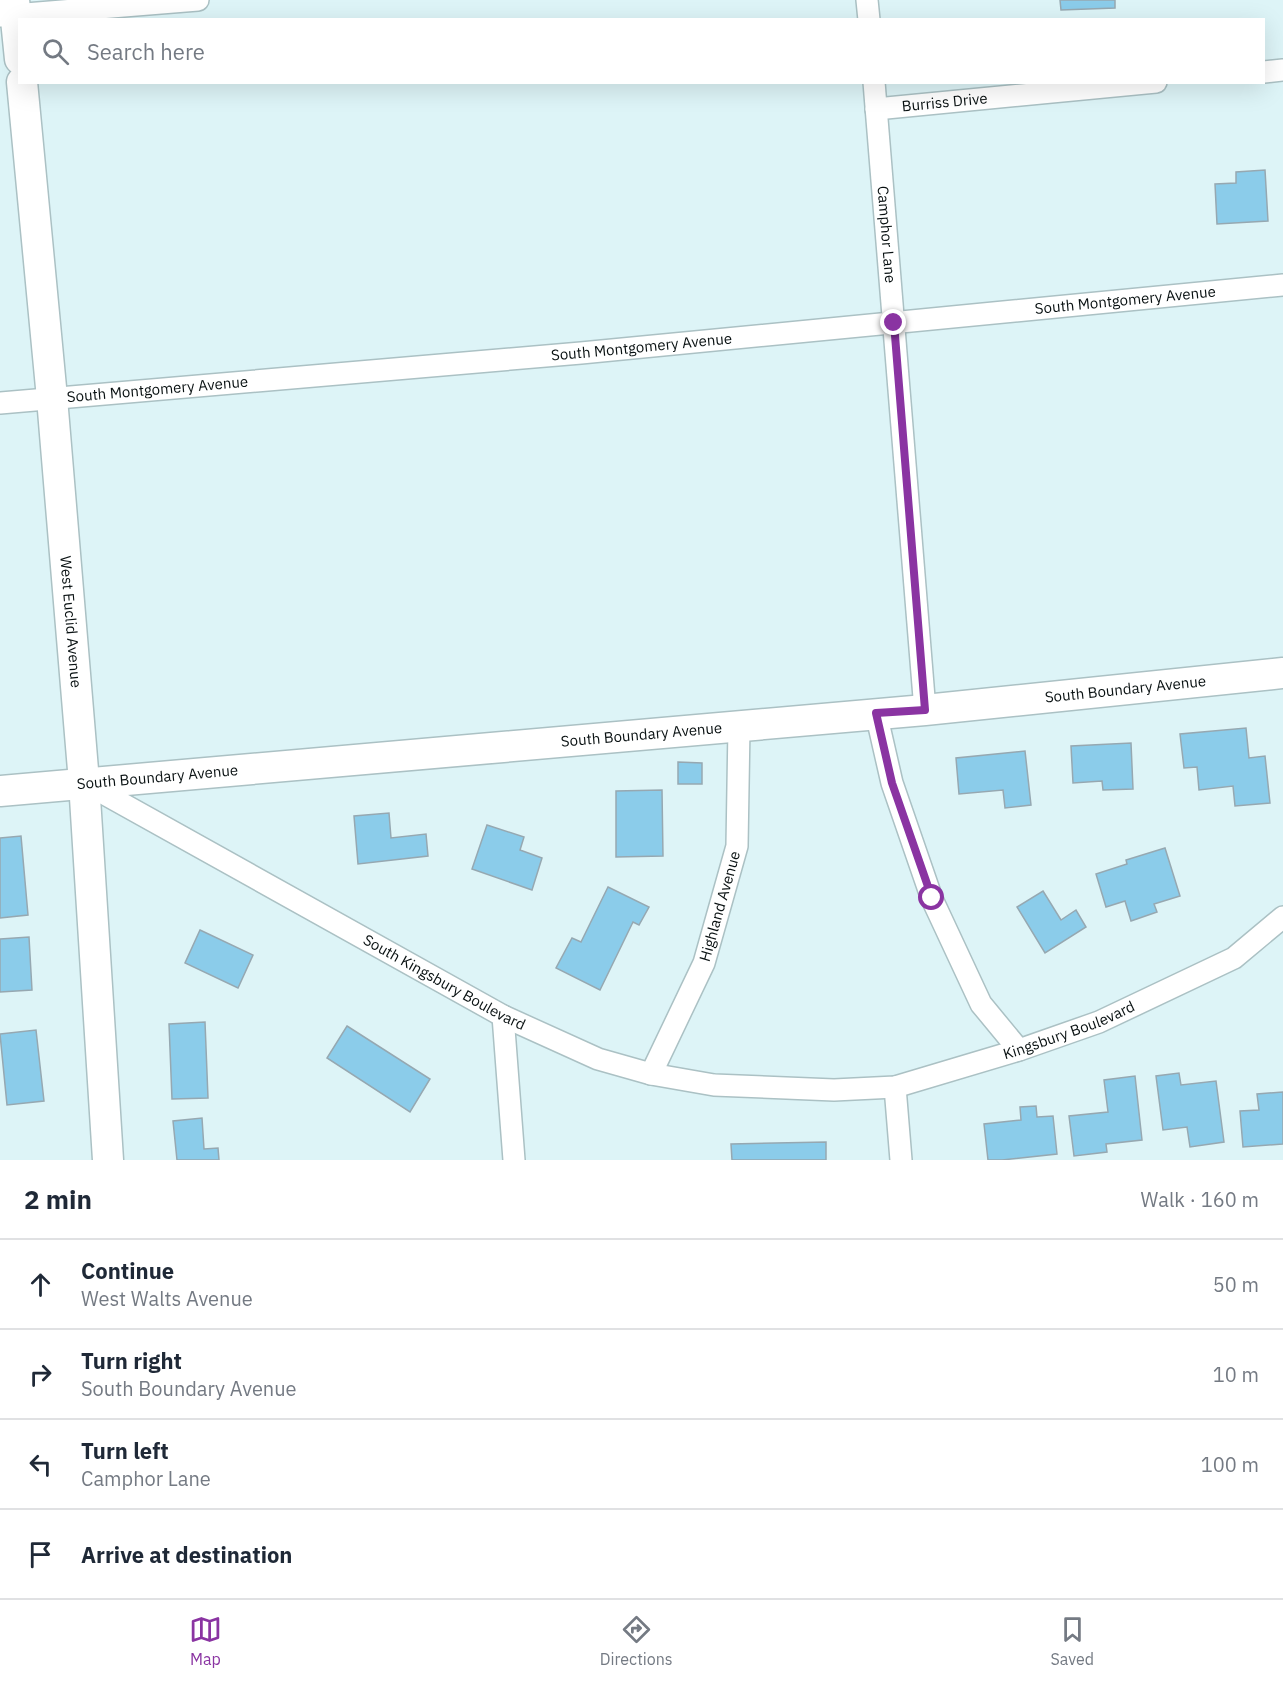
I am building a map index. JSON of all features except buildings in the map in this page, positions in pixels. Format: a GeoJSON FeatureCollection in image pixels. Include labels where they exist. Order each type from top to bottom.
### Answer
{"type":"FeatureCollection","features":[{"type":"Feature","properties":{"kind":"street"},"geometry":{"type":"LineString","coordinates":[[18,49],[10,10],[198,0]]}},
{"type":"Feature","properties":{"kind":"street"},"geometry":{"type":"LineString","coordinates":[[867,0],[869,18]]}},
{"type":"Feature","properties":{"kind":"street"},"geometry":{"type":"LineString","coordinates":[[1265,72],[1283,70]]}},
{"type":"Feature","properties":{"kind":"street","name":"West Euclid Avenue"},"geometry":{"type":"LineString","coordinates":[[22,84],[52,398],[84,782],[108,1160]]}},
{"type":"Feature","properties":{"kind":"street","name":"Camphor Lane"},"geometry":{"type":"LineString","coordinates":[[874,84],[925,710]]}},
{"type":"Feature","properties":{"kind":"street","name":"Burriss Drive"},"geometry":{"type":"LineString","coordinates":[[876,109],[1135,84]]}},
{"type":"Feature","properties":{"kind":"street","name":"South Montgomery Avenue"},"geometry":{"type":"LineString","coordinates":[[0,403],[581,353],[1283,285]]}},
{"type":"Feature","properties":{"kind":"street","name":"South Boundary Avenue"},"geometry":{"type":"LineString","coordinates":[[0,791],[925,710],[1283,673]]}},
{"type":"Feature","properties":{"kind":"street"},"geometry":{"type":"LineString","coordinates":[[876,713],[892,783],[932,898],[981,1004],[1019,1050]]}},
{"type":"Feature","properties":{"kind":"street","name":"Highland Avenue"},"geometry":{"type":"LineString","coordinates":[[651,1074],[704,963],[737,846],[739,727]]}},
{"type":"Feature","properties":{"kind":"street","name":"South Kingsbury Boulevard"},"geometry":{"type":"LineString","coordinates":[[84,782],[503,1016],[598,1059],[651,1074],[714,1085],[834,1090]]}},
{"type":"Feature","properties":{"kind":"street","name":"Kingsbury Boulevard"},"geometry":{"type":"LineString","coordinates":[[834,1090],[895,1087],[1019,1050],[1099,1022],[1234,958],[1283,916]]}},
{"type":"Feature","properties":{"kind":"street"},"geometry":{"type":"LineString","coordinates":[[503,1016],[514,1160]]}},
{"type":"Feature","properties":{"kind":"street"},"geometry":{"type":"LineString","coordinates":[[895,1087],[901,1160]]}},
{"type":"Feature","properties":{"kind":"route"},"geometry":{"type":"LineString","coordinates":[[894,323],[925,710],[876,713],[892,783],[932,898]]}}]}
